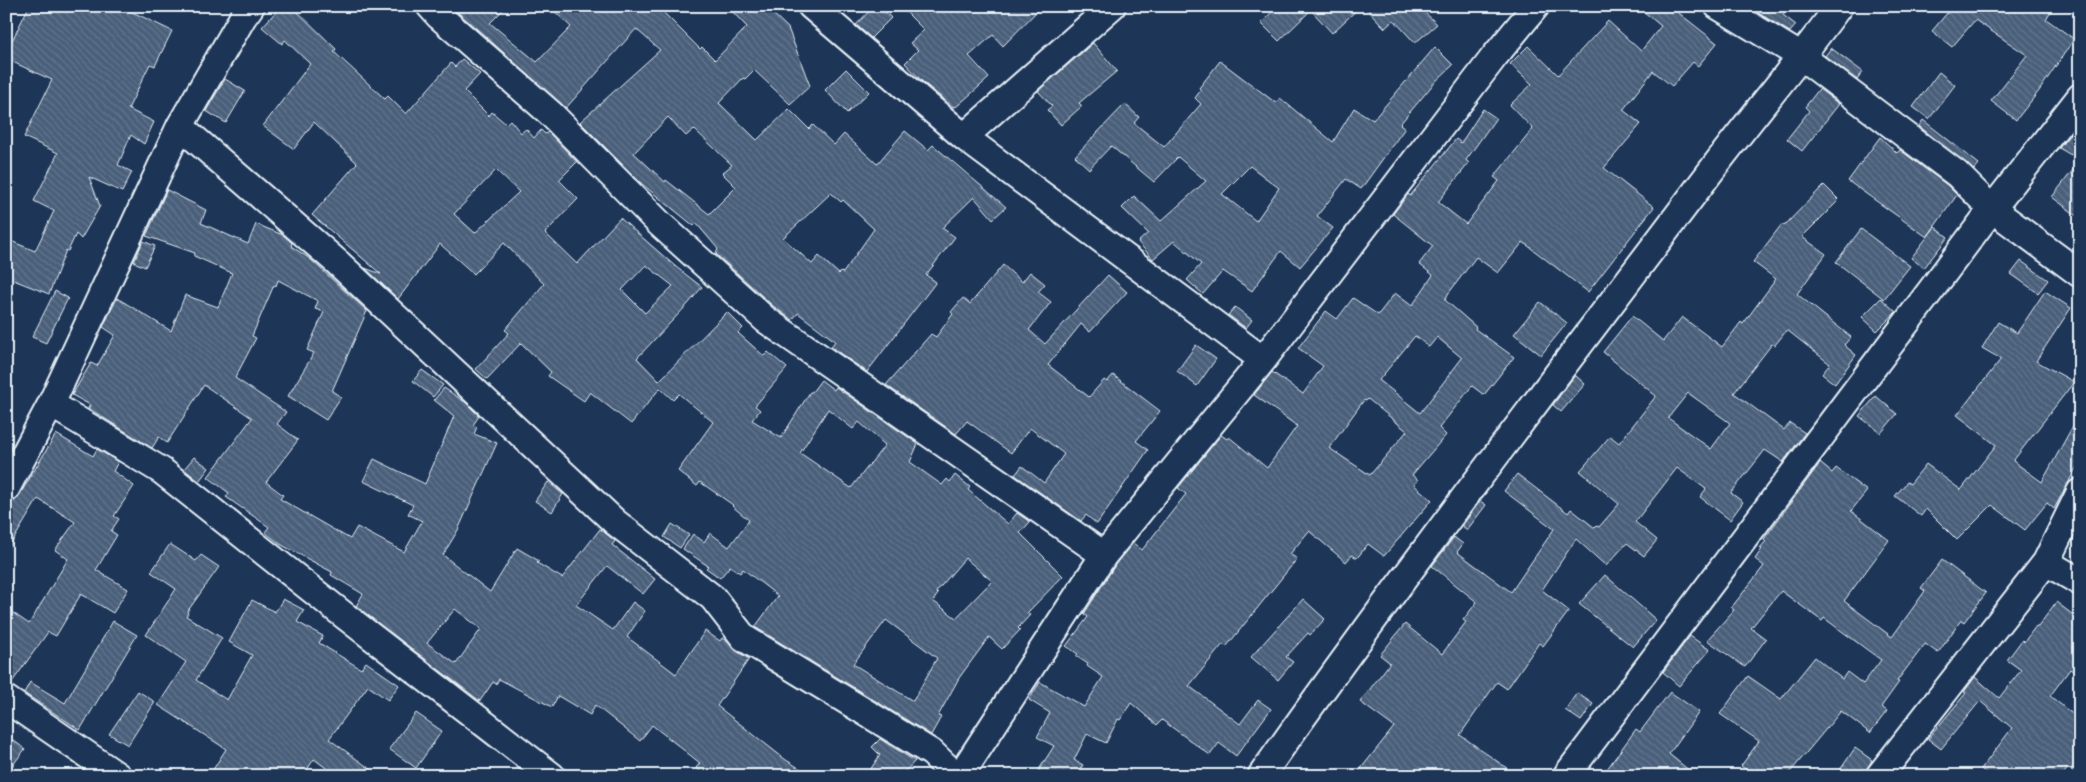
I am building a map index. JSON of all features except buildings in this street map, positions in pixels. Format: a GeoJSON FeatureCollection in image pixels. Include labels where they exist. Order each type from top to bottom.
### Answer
{"type":"FeatureCollection","features":[{"type":"Feature","properties":{"kind":"street"},"geometry":{"type":"LineString","coordinates":[[6,489],[52,404],[180,126],[251,6]]}},
{"type":"Feature","properties":{"kind":"street"},"geometry":{"type":"LineString","coordinates":[[430,6],[550,113],[660,224],[766,320],[1104,555]]}},
{"type":"Feature","properties":{"kind":"street"},"geometry":{"type":"LineString","coordinates":[[811,6],[964,137],[1263,360]]}},
{"type":"Feature","properties":{"kind":"street"},"geometry":{"type":"LineString","coordinates":[[964,137],[1112,6]]}},
{"type":"Feature","properties":{"kind":"street"},"geometry":{"type":"LineString","coordinates":[[180,126],[338,263],[615,522],[713,598],[744,638],[932,753],[958,776],[1104,555],[1263,360],[1488,64],[1536,6]]}},
{"type":"Feature","properties":{"kind":"street"},"geometry":{"type":"LineString","coordinates":[[1718,6],[1802,57],[1957,174],[1992,209],[2080,274]]}},
{"type":"Feature","properties":{"kind":"street"},"geometry":{"type":"LineString","coordinates":[[1261,776],[1330,678],[1711,171],[1802,57],[1839,6]]}},
{"type":"Feature","properties":{"kind":"street"},"geometry":{"type":"LineString","coordinates":[[1566,776],[1992,209],[2080,97]]}},
{"type":"Feature","properties":{"kind":"street"},"geometry":{"type":"LineString","coordinates":[[52,404],[162,471],[552,776]]}},
{"type":"Feature","properties":{"kind":"street"},"geometry":{"type":"LineString","coordinates":[[1879,776],[2046,562],[2080,492]]}},
{"type":"Feature","properties":{"kind":"street"},"geometry":{"type":"LineString","coordinates":[[2046,562],[2080,582]]}},
{"type":"Feature","properties":{"kind":"street"},"geometry":{"type":"LineString","coordinates":[[6,699],[118,776]]}}]}
